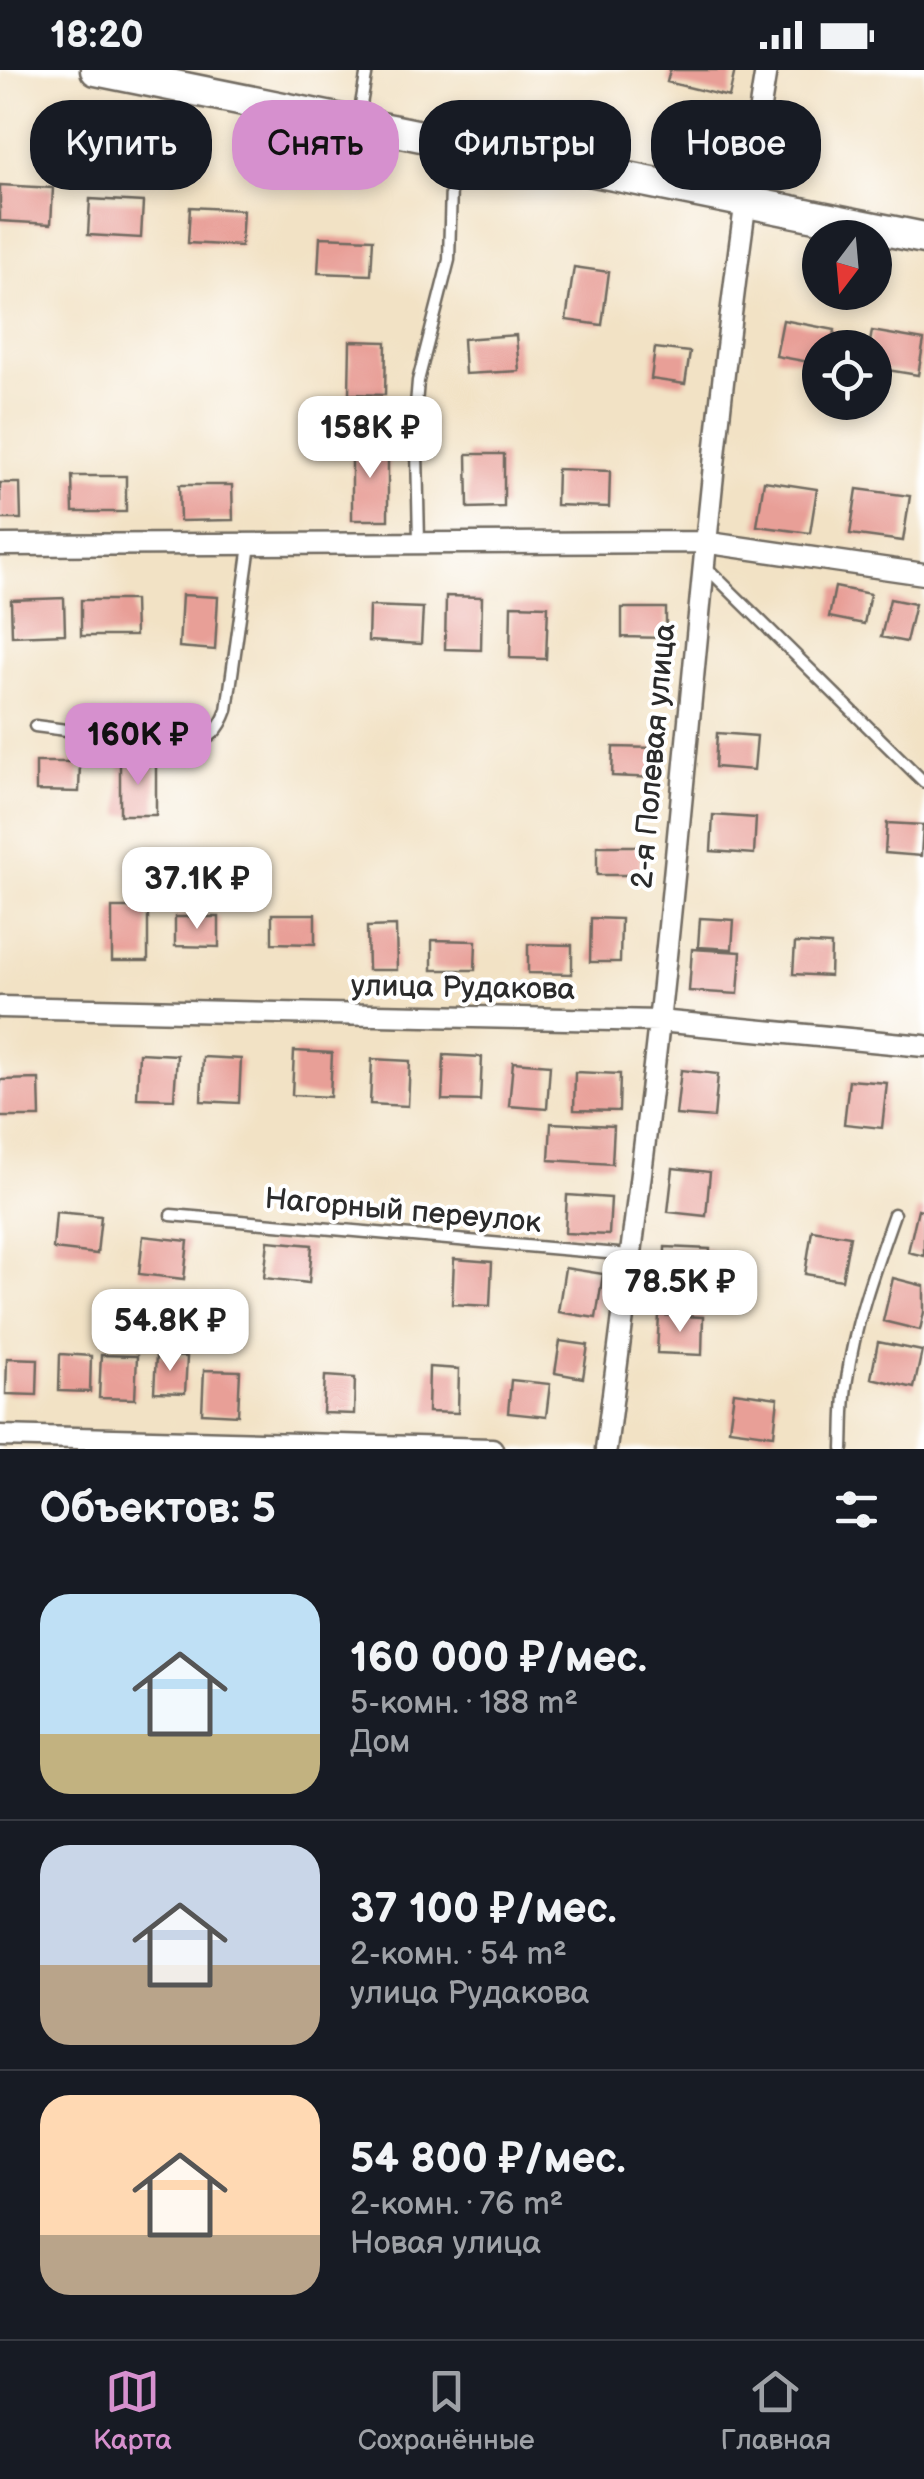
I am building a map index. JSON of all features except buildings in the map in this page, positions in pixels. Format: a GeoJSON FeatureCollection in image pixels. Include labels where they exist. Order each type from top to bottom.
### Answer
{"type":"FeatureCollection","features":[{"type":"Feature","properties":{"kind":"main road"},"geometry":{"type":"LineString","coordinates":[[96,70],[244,100]]}},
{"type":"Feature","properties":{"kind":"main road"},"geometry":{"type":"LineString","coordinates":[[631,178],[924,238]]}},
{"type":"Feature","properties":{"kind":"street","name":"2-я Полевая улица"},"geometry":{"type":"LineString","coordinates":[[606,1449],[659,1021],[702,552],[744,201],[766,70]]}},
{"type":"Feature","properties":{"kind":"street"},"geometry":{"type":"LineString","coordinates":[[0,545],[419,543],[702,552],[924,574]]}},
{"type":"Feature","properties":{"kind":"street","name":"улица Рудакова"},"geometry":{"type":"LineString","coordinates":[[0,1006],[659,1021],[924,1046]]}},
{"type":"Feature","properties":{"kind":"street"},"geometry":{"type":"LineString","coordinates":[[0,1436],[492,1449]]}},
{"type":"Feature","properties":{"kind":"lane"},"geometry":{"type":"LineString","coordinates":[[362,100],[367,70]]}},
{"type":"Feature","properties":{"kind":"lane"},"geometry":{"type":"LineString","coordinates":[[419,543],[418,381],[449,260],[451,190]]}},
{"type":"Feature","properties":{"kind":"lane"},"geometry":{"type":"LineString","coordinates":[[35,726],[191,746],[209,739],[222,724],[227,710],[250,544]]}},
{"type":"Feature","properties":{"kind":"lane"},"geometry":{"type":"LineString","coordinates":[[702,552],[924,782]]}},
{"type":"Feature","properties":{"kind":"lane"},"geometry":{"type":"LineString","coordinates":[[843,1449],[852,1348],[894,1214]]}},
{"type":"Feature","properties":{"kind":"lane","name":"Нагорный переулок"},"geometry":{"type":"LineString","coordinates":[[172,1215],[630,1255]]}}]}
